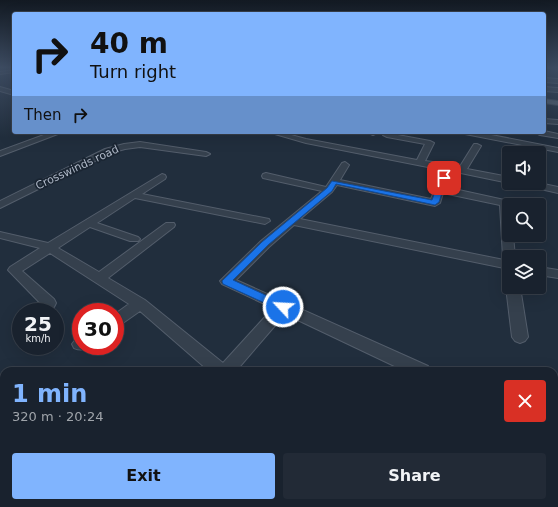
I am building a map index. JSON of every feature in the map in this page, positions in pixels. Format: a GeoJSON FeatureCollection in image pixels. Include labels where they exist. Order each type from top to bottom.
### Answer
{"type":"FeatureCollection","features":[{"type":"Feature","properties":{"kind":"main road"},"geometry":{"type":"LineString","coordinates":[[546,100],[558,102]]}},
{"type":"Feature","properties":{"kind":"street"},"geometry":{"type":"LineString","coordinates":[[546,120],[558,122]]}},
{"type":"Feature","properties":{"kind":"street"},"geometry":{"type":"LineString","coordinates":[[546,130],[558,129]]}},
{"type":"Feature","properties":{"kind":"street"},"geometry":{"type":"LineString","coordinates":[[546,133],[558,136]]}},
{"type":"Feature","properties":{"kind":"street"},"geometry":{"type":"LineString","coordinates":[[0,154],[54,134]]}},
{"type":"Feature","properties":{"kind":"street"},"geometry":{"type":"LineString","coordinates":[[280,134],[306,141],[502,179]]}},
{"type":"Feature","properties":{"kind":"street"},"geometry":{"type":"LineString","coordinates":[[306,141],[314,134]]}},
{"type":"Feature","properties":{"kind":"street"},"geometry":{"type":"LineString","coordinates":[[471,134],[538,146],[540,134]]}},
{"type":"Feature","properties":{"kind":"street"},"geometry":{"type":"LineString","coordinates":[[387,135],[430,143],[420,162]]}},
{"type":"Feature","properties":{"kind":"street","name":"Crosswinds road"},"geometry":{"type":"LineString","coordinates":[[0,205],[108,151],[126,145],[144,144],[152,147],[206,154]]}},
{"type":"Feature","properties":{"kind":"street"},"geometry":{"type":"LineString","coordinates":[[462,170],[477,146]]}},
{"type":"Feature","properties":{"kind":"street"},"geometry":{"type":"LineString","coordinates":[[546,148],[558,150]]}},
{"type":"Feature","properties":{"kind":"street"},"geometry":{"type":"LineString","coordinates":[[345,165],[332,186],[265,244],[227,281],[413,367]]}},
{"type":"Feature","properties":{"kind":"street"},"geometry":{"type":"LineString","coordinates":[[266,176],[435,202],[448,167]]}},
{"type":"Feature","properties":{"kind":"street"},"geometry":{"type":"LineString","coordinates":[[49,303],[14,270],[162,177]]}},
{"type":"Feature","properties":{"kind":"street"},"geometry":{"type":"LineString","coordinates":[[546,187],[558,190]]}},
{"type":"Feature","properties":{"kind":"street"},"geometry":{"type":"LineString","coordinates":[[439,189],[505,203],[508,250]]}},
{"type":"Feature","properties":{"kind":"street"},"geometry":{"type":"LineString","coordinates":[[133,195],[265,222]]}},
{"type":"Feature","properties":{"kind":"street"},"geometry":{"type":"LineString","coordinates":[[292,221],[502,264]]}},
{"type":"Feature","properties":{"kind":"street"},"geometry":{"type":"LineString","coordinates":[[88,223],[134,239]]}},
{"type":"Feature","properties":{"kind":"street"},"geometry":{"type":"LineString","coordinates":[[98,279],[170,224]]}},
{"type":"Feature","properties":{"kind":"street"},"geometry":{"type":"LineString","coordinates":[[0,236],[49,248],[140,304],[216,367]]}},
{"type":"Feature","properties":{"kind":"street"},"geometry":{"type":"LineString","coordinates":[[546,272],[556,274]]}},
{"type":"Feature","properties":{"kind":"street"},"geometry":{"type":"LineString","coordinates":[[514,294],[520,337]]}},
{"type":"Feature","properties":{"kind":"street"},"geometry":{"type":"LineString","coordinates":[[124,315],[140,304]]}},
{"type":"Feature","properties":{"kind":"street"},"geometry":{"type":"LineString","coordinates":[[230,367],[283,307]]}},
{"type":"Feature","properties":{"kind":"route"},"geometry":{"type":"LineString","coordinates":[[283,307],[227,281],[265,244],[329,190],[334,182],[435,202],[444,178]]}}]}
